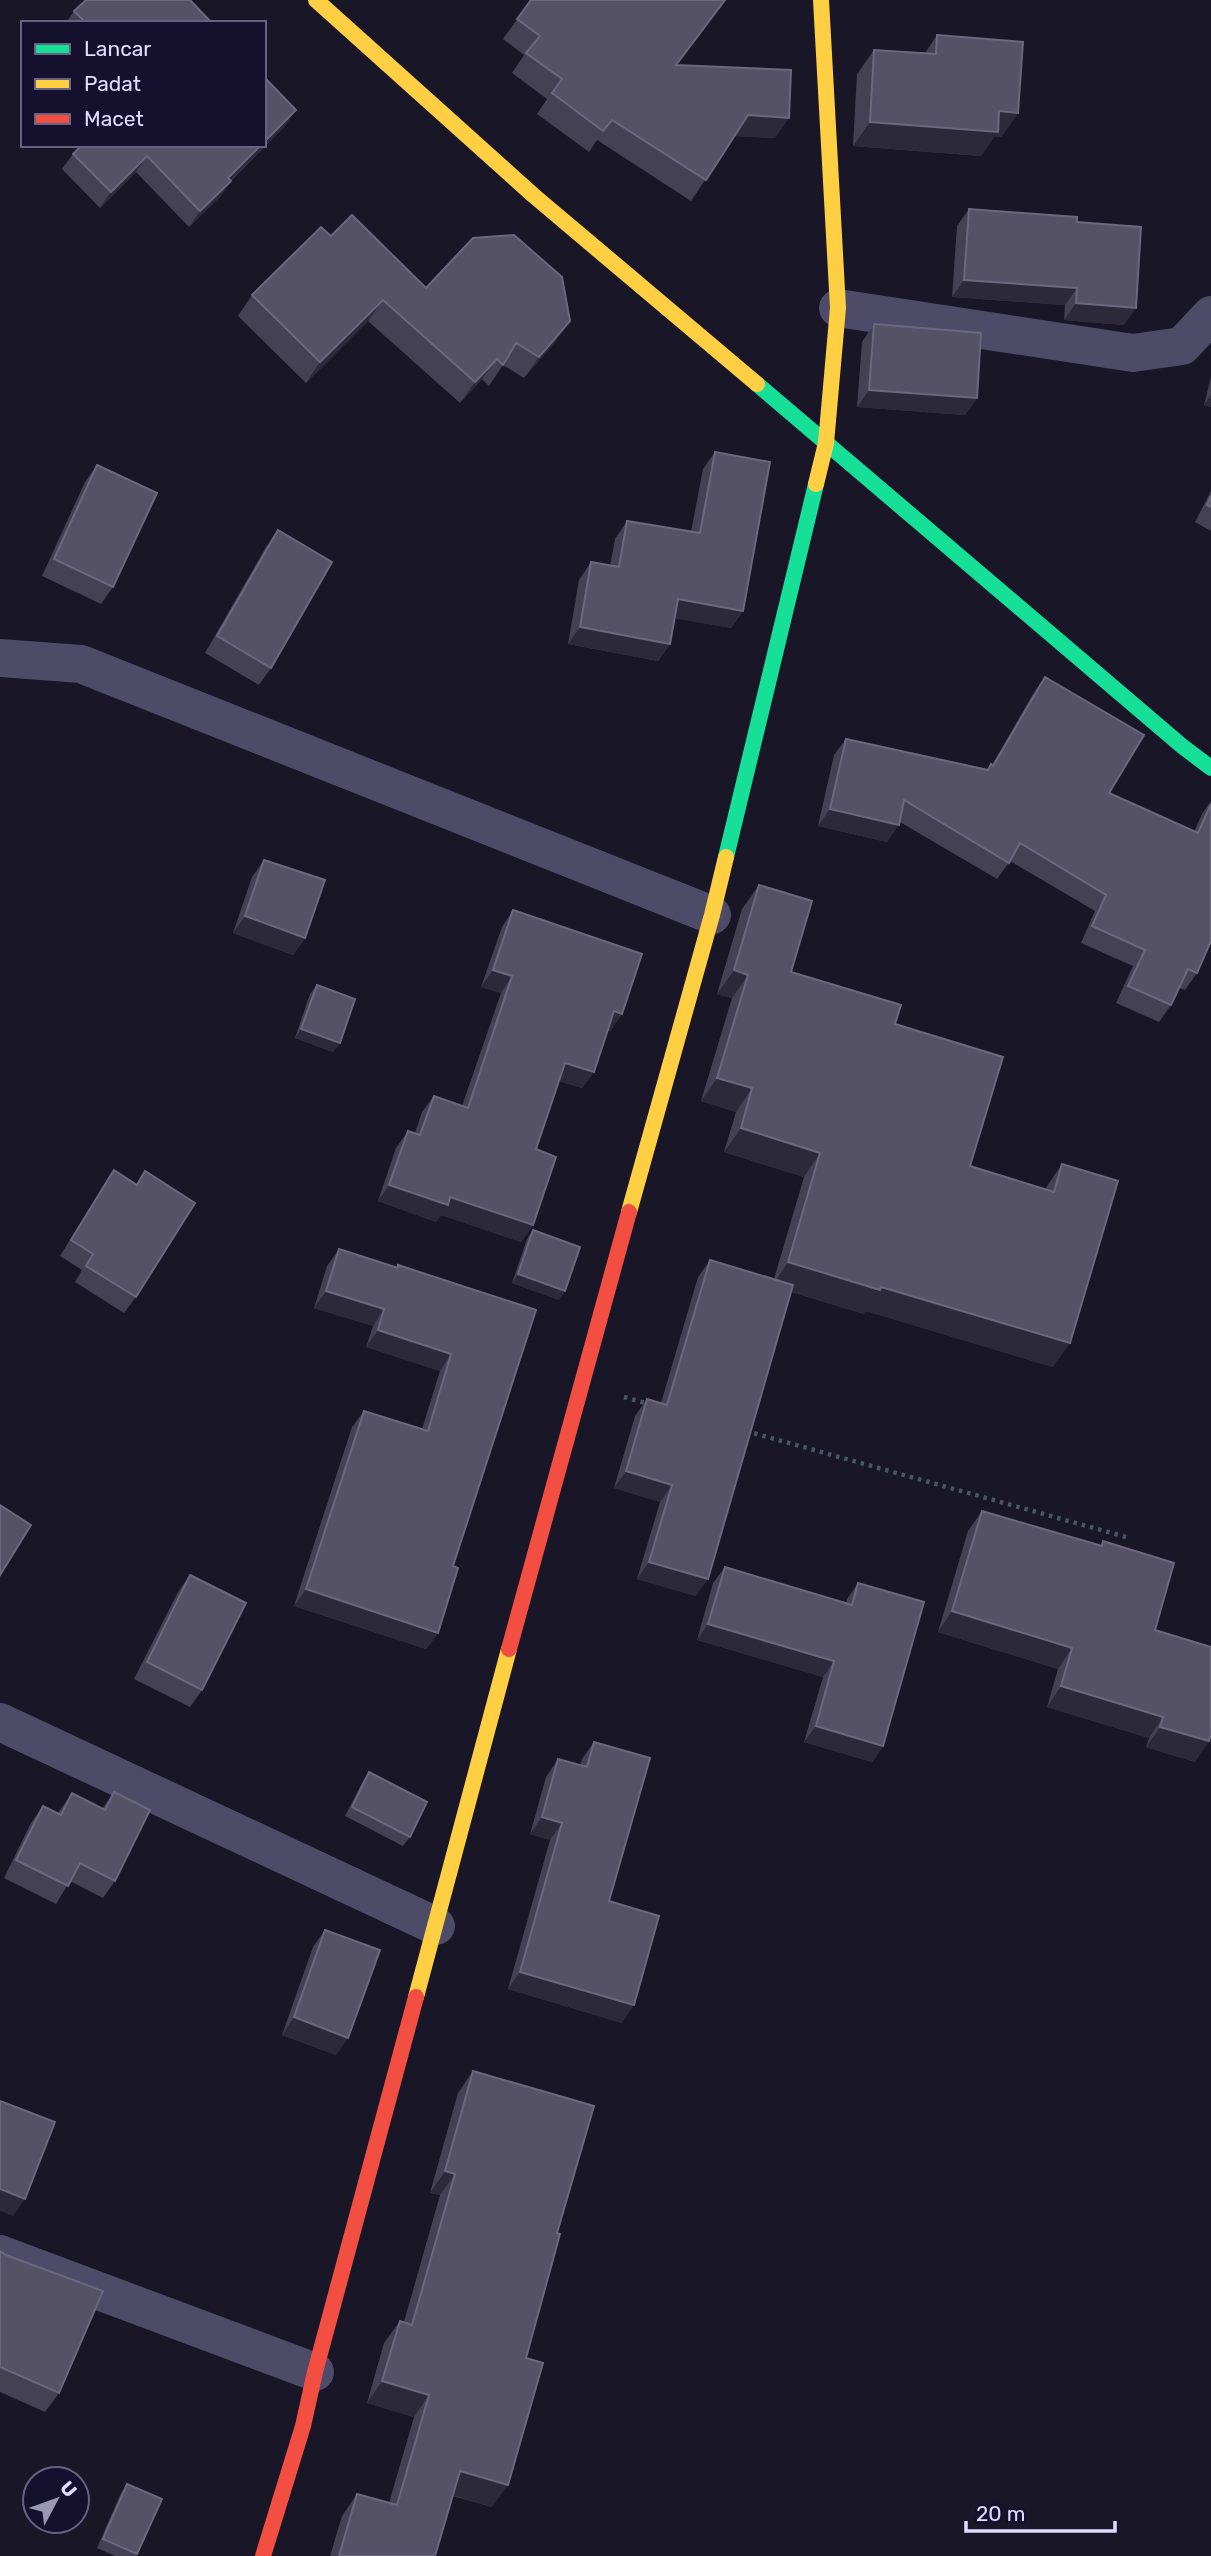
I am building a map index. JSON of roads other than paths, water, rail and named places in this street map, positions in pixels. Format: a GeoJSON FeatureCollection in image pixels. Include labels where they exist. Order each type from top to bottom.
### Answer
{"type":"FeatureCollection","features":[{"type":"Feature","properties":{"kind":"main road"},"geometry":{"type":"LineString","coordinates":[[316,0],[533,195],[1211,768]]}},
{"type":"Feature","properties":{"kind":"main road"},"geometry":{"type":"LineString","coordinates":[[263,2556],[303,2426],[315,2372],[580,1385],[712,915],[826,443],[838,309],[821,0]]}},
{"type":"Feature","properties":{"kind":"street"},"geometry":{"type":"LineString","coordinates":[[838,309],[1133,353],[1182,346],[1211,314]]}},
{"type":"Feature","properties":{"kind":"street"},"geometry":{"type":"LineString","coordinates":[[0,658],[81,664],[712,915]]}},
{"type":"Feature","properties":{"kind":"street"},"geometry":{"type":"LineString","coordinates":[[0,1722],[436,1926]]}},
{"type":"Feature","properties":{"kind":"street"},"geometry":{"type":"LineString","coordinates":[[0,2255],[315,2372]]}}]}
